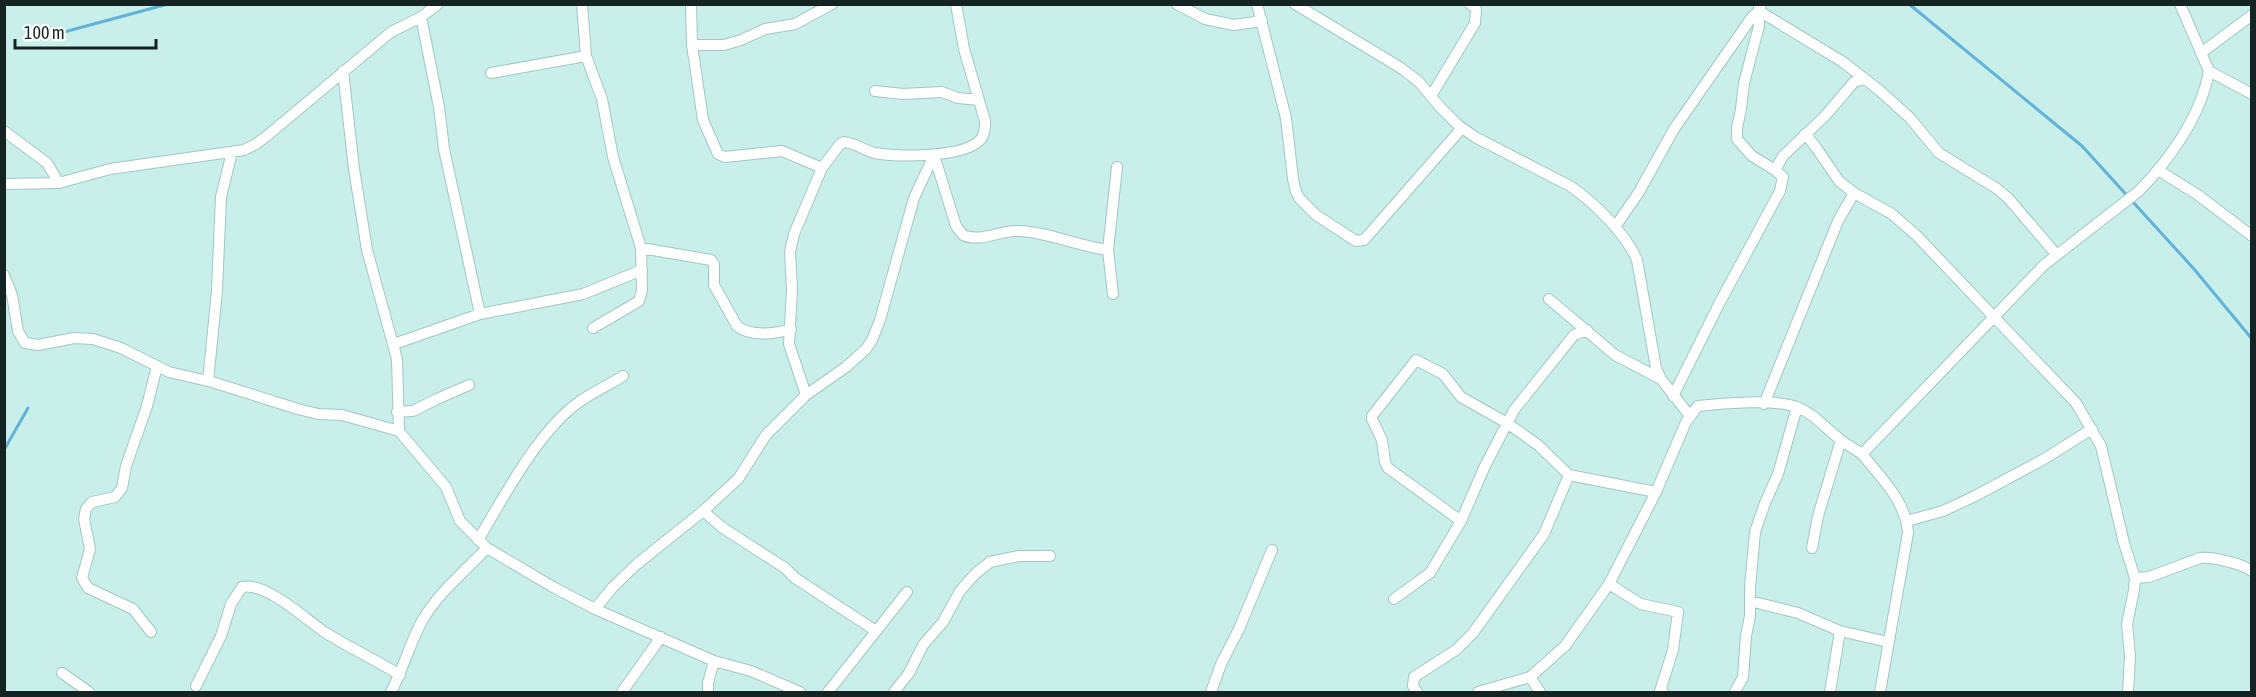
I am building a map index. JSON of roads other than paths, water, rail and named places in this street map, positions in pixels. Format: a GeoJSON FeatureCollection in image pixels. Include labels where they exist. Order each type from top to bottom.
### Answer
{"type":"FeatureCollection","features":[{"type":"Feature","properties":{"kind":"street"},"geometry":{"type":"LineString","coordinates":[[4,184],[59,183],[110,169],[232,152],[256,144],[391,32],[421,18],[438,4]]}},
{"type":"Feature","properties":{"kind":"street"},"geometry":{"type":"LineString","coordinates":[[582,4],[586,56],[602,99],[613,157],[642,248],[642,290],[639,301],[593,328]]}},
{"type":"Feature","properties":{"kind":"street"},"geometry":{"type":"LineString","coordinates":[[691,4],[692,45],[703,120],[717,154],[725,157],[782,151],[822,168]]}},
{"type":"Feature","properties":{"kind":"street"},"geometry":{"type":"LineString","coordinates":[[692,45],[724,45],[741,40],[765,28],[795,24],[832,4]]}},
{"type":"Feature","properties":{"kind":"street"},"geometry":{"type":"LineString","coordinates":[[806,395],[789,344],[791,329],[790,252],[794,234],[822,168],[844,142],[872,153],[900,156],[934,155],[971,146],[980,140],[984,132],[986,121],[964,49],[956,4]]}},
{"type":"Feature","properties":{"kind":"street"},"geometry":{"type":"LineString","coordinates":[[1178,4],[1206,19],[1234,25],[1262,21]]}},
{"type":"Feature","properties":{"kind":"street"},"geometry":{"type":"LineString","coordinates":[[1257,4],[1286,118],[1296,192],[1316,215],[1356,241],[1364,240],[1462,128]]}},
{"type":"Feature","properties":{"kind":"street"},"geometry":{"type":"LineString","coordinates":[[1295,4],[1401,68],[1419,82],[1462,128],[1570,186],[1583,195],[1615,227],[1631,246],[1637,260],[1656,368],[1661,380],[1690,416]]}},
{"type":"Feature","properties":{"kind":"street"},"geometry":{"type":"LineString","coordinates":[[1431,96],[1475,23],[1476,9],[1470,4]]}},
{"type":"Feature","properties":{"kind":"street"},"geometry":{"type":"LineString","coordinates":[[2180,4],[2209,71],[2252,94]]}},
{"type":"Feature","properties":{"kind":"street"},"geometry":{"type":"LineString","coordinates":[[1760,7],[1879,90],[1910,118],[1939,153],[2008,198],[2056,254]]}},
{"type":"Feature","properties":{"kind":"street"},"geometry":{"type":"LineString","coordinates":[[1673,396],[1724,293],[1780,191],[1783,177],[1752,156],[1737,139],[1744,83],[1759,26],[1760,7]]}},
{"type":"Feature","properties":{"kind":"street"},"geometry":{"type":"LineString","coordinates":[[1615,227],[1639,192],[1674,129],[1760,7]]}},
{"type":"Feature","properties":{"kind":"street"},"geometry":{"type":"LineString","coordinates":[[2201,53],[2252,15]]}},
{"type":"Feature","properties":{"kind":"street"},"geometry":{"type":"LineString","coordinates":[[421,18],[439,107],[444,149],[480,314]]}},
{"type":"Feature","properties":{"kind":"street"},"geometry":{"type":"LineString","coordinates":[[491,73],[586,56]]}},
{"type":"Feature","properties":{"kind":"street"},"geometry":{"type":"LineString","coordinates":[[343,71],[354,169],[367,250],[397,359],[399,431]]}},
{"type":"Feature","properties":{"kind":"street"},"geometry":{"type":"LineString","coordinates":[[1862,454],[2056,254],[2130,198],[2158,170],[2186,130],[2200,102],[2209,71]]}},
{"type":"Feature","properties":{"kind":"street"},"geometry":{"type":"LineString","coordinates":[[1775,170],[1783,156],[1825,116],[1854,82],[1863,79]]}},
{"type":"Feature","properties":{"kind":"street"},"geometry":{"type":"LineString","coordinates":[[875,91],[903,94],[942,93],[958,98],[979,100]]}},
{"type":"Feature","properties":{"kind":"street"},"geometry":{"type":"LineString","coordinates":[[4,131],[48,163],[59,183]]}},
{"type":"Feature","properties":{"kind":"street"},"geometry":{"type":"LineString","coordinates":[[1805,134],[1839,181],[1854,193],[1892,214],[1917,236],[1995,316],[2076,403],[2102,446],[2134,578],[2134,590],[2127,624],[2130,656],[2128,693]]}},
{"type":"Feature","properties":{"kind":"street"},"geometry":{"type":"LineString","coordinates":[[208,381],[217,291],[221,197],[232,152]]}},
{"type":"Feature","properties":{"kind":"street"},"geometry":{"type":"LineString","coordinates":[[934,155],[956,226],[963,235],[975,238],[1015,231],[1035,232],[1087,247],[1108,250]]}},
{"type":"Feature","properties":{"kind":"street"},"geometry":{"type":"LineString","coordinates":[[595,609],[613,586],[637,564],[703,511],[738,479],[766,435],[806,395],[846,367],[866,349],[880,320],[914,198],[934,155]]}},
{"type":"Feature","properties":{"kind":"street"},"geometry":{"type":"LineString","coordinates":[[1113,294],[1108,250],[1118,167]]}},
{"type":"Feature","properties":{"kind":"street"},"geometry":{"type":"LineString","coordinates":[[2158,170],[2198,195],[2252,236]]}},
{"type":"Feature","properties":{"kind":"street"},"geometry":{"type":"LineString","coordinates":[[1764,404],[1838,221],[1854,193]]}},
{"type":"Feature","properties":{"kind":"street"},"geometry":{"type":"LineString","coordinates":[[642,248],[711,260],[714,264],[714,285],[737,326],[742,330],[777,333],[791,329]]}},
{"type":"Feature","properties":{"kind":"street"},"geometry":{"type":"LineString","coordinates":[[394,344],[480,314],[583,294],[642,270]]}},
{"type":"Feature","properties":{"kind":"street"},"geometry":{"type":"LineString","coordinates":[[4,275],[12,295],[18,331],[25,343],[38,345],[74,338],[93,339],[121,348],[157,366],[298,409],[318,414],[342,415],[399,431],[439,476],[460,521],[487,548],[595,609],[714,661],[751,671],[800,693]]}},
{"type":"Feature","properties":{"kind":"street"},"geometry":{"type":"LineString","coordinates":[[1549,299],[1615,356],[1661,380]]}},
{"type":"Feature","properties":{"kind":"street"},"geometry":{"type":"LineString","coordinates":[[1394,599],[1430,573],[1461,521],[1484,468],[1514,410],[1574,335],[1587,330]]}},
{"type":"Feature","properties":{"kind":"street"},"geometry":{"type":"LineString","coordinates":[[1461,521],[1388,468],[1382,440],[1373,424],[1372,416],[1412,363],[1419,360],[1443,374],[1461,397],[1507,423],[1538,445],[1569,475],[1656,492]]}},
{"type":"Feature","properties":{"kind":"street"},"geometry":{"type":"LineString","coordinates":[[151,632],[133,609],[88,588],[82,578],[90,549],[84,519],[86,509],[92,502],[115,497],[122,488],[126,466],[147,406],[157,366]]}},
{"type":"Feature","properties":{"kind":"street"},"geometry":{"type":"LineString","coordinates":[[478,540],[533,452],[558,422],[578,402],[623,376]]}},
{"type":"Feature","properties":{"kind":"street"},"geometry":{"type":"LineString","coordinates":[[397,412],[413,411],[469,385]]}},
{"type":"Feature","properties":{"kind":"street"},"geometry":{"type":"LineString","coordinates":[[1478,693],[1530,677],[1565,646],[1609,584],[1656,492],[1690,416],[1698,406],[1764,404],[1797,407],[1819,420],[1841,440],[1862,454],[1902,507],[1908,533],[1880,693]]}},
{"type":"Feature","properties":{"kind":"street"},"geometry":{"type":"LineString","coordinates":[[1735,693],[1743,676],[1750,616],[1752,545],[1765,503],[1778,474],[1797,407]]}},
{"type":"Feature","properties":{"kind":"street"},"geometry":{"type":"LineString","coordinates":[[1907,521],[1943,511],[1975,496],[2044,459],[2092,429]]}},
{"type":"Feature","properties":{"kind":"street"},"geometry":{"type":"LineString","coordinates":[[1812,548],[1818,516],[1841,440]]}},
{"type":"Feature","properties":{"kind":"street"},"geometry":{"type":"LineString","coordinates":[[1417,693],[1413,686],[1414,677],[1460,647],[1524,563],[1544,534],[1569,475]]}},
{"type":"Feature","properties":{"kind":"street"},"geometry":{"type":"LineString","coordinates":[[703,511],[723,528],[785,567],[795,578],[876,631]]}},
{"type":"Feature","properties":{"kind":"street"},"geometry":{"type":"LineString","coordinates":[[391,693],[417,631],[433,606],[487,548]]}},
{"type":"Feature","properties":{"kind":"street"},"geometry":{"type":"LineString","coordinates":[[1211,693],[1221,664],[1272,550]]}},
{"type":"Feature","properties":{"kind":"street"},"geometry":{"type":"LineString","coordinates":[[894,693],[909,673],[923,645],[943,622],[960,591],[975,574],[990,562],[1019,556],[1050,556]]}},
{"type":"Feature","properties":{"kind":"street"},"geometry":{"type":"LineString","coordinates":[[2134,578],[2143,578],[2208,557],[2239,564],[2252,571]]}},
{"type":"Feature","properties":{"kind":"street"},"geometry":{"type":"LineString","coordinates":[[1609,584],[1641,604],[1678,612],[1673,650],[1660,691],[1663,693]]}},
{"type":"Feature","properties":{"kind":"street"},"geometry":{"type":"LineString","coordinates":[[196,686],[221,636],[231,604],[242,587],[248,586],[281,600],[325,633],[400,675]]}},
{"type":"Feature","properties":{"kind":"street"},"geometry":{"type":"LineString","coordinates":[[828,693],[908,592]]}},
{"type":"Feature","properties":{"kind":"street"},"geometry":{"type":"LineString","coordinates":[[1750,601],[1798,614],[1840,631],[1888,642]]}},
{"type":"Feature","properties":{"kind":"street"},"geometry":{"type":"LineString","coordinates":[[1830,693],[1840,631]]}},
{"type":"Feature","properties":{"kind":"street"},"geometry":{"type":"LineString","coordinates":[[622,693],[635,671],[661,637]]}},
{"type":"Feature","properties":{"kind":"street"},"geometry":{"type":"LineString","coordinates":[[708,693],[708,683],[714,661]]}},
{"type":"Feature","properties":{"kind":"street"},"geometry":{"type":"LineString","coordinates":[[62,673],[89,693]]}},
{"type":"Feature","properties":{"kind":"street"},"geometry":{"type":"LineString","coordinates":[[1530,677],[1540,693]]}},
{"type":"Feature","properties":{"kind":"waterway"},"geometry":{"type":"LineString","coordinates":[[64,32],[168,4]]}},
{"type":"Feature","properties":{"kind":"waterway"},"geometry":{"type":"LineString","coordinates":[[1909,4],[2082,146],[2194,269],[2252,339]]}},
{"type":"Feature","properties":{"kind":"waterway"},"geometry":{"type":"LineString","coordinates":[[4,450],[28,408]]}}]}
